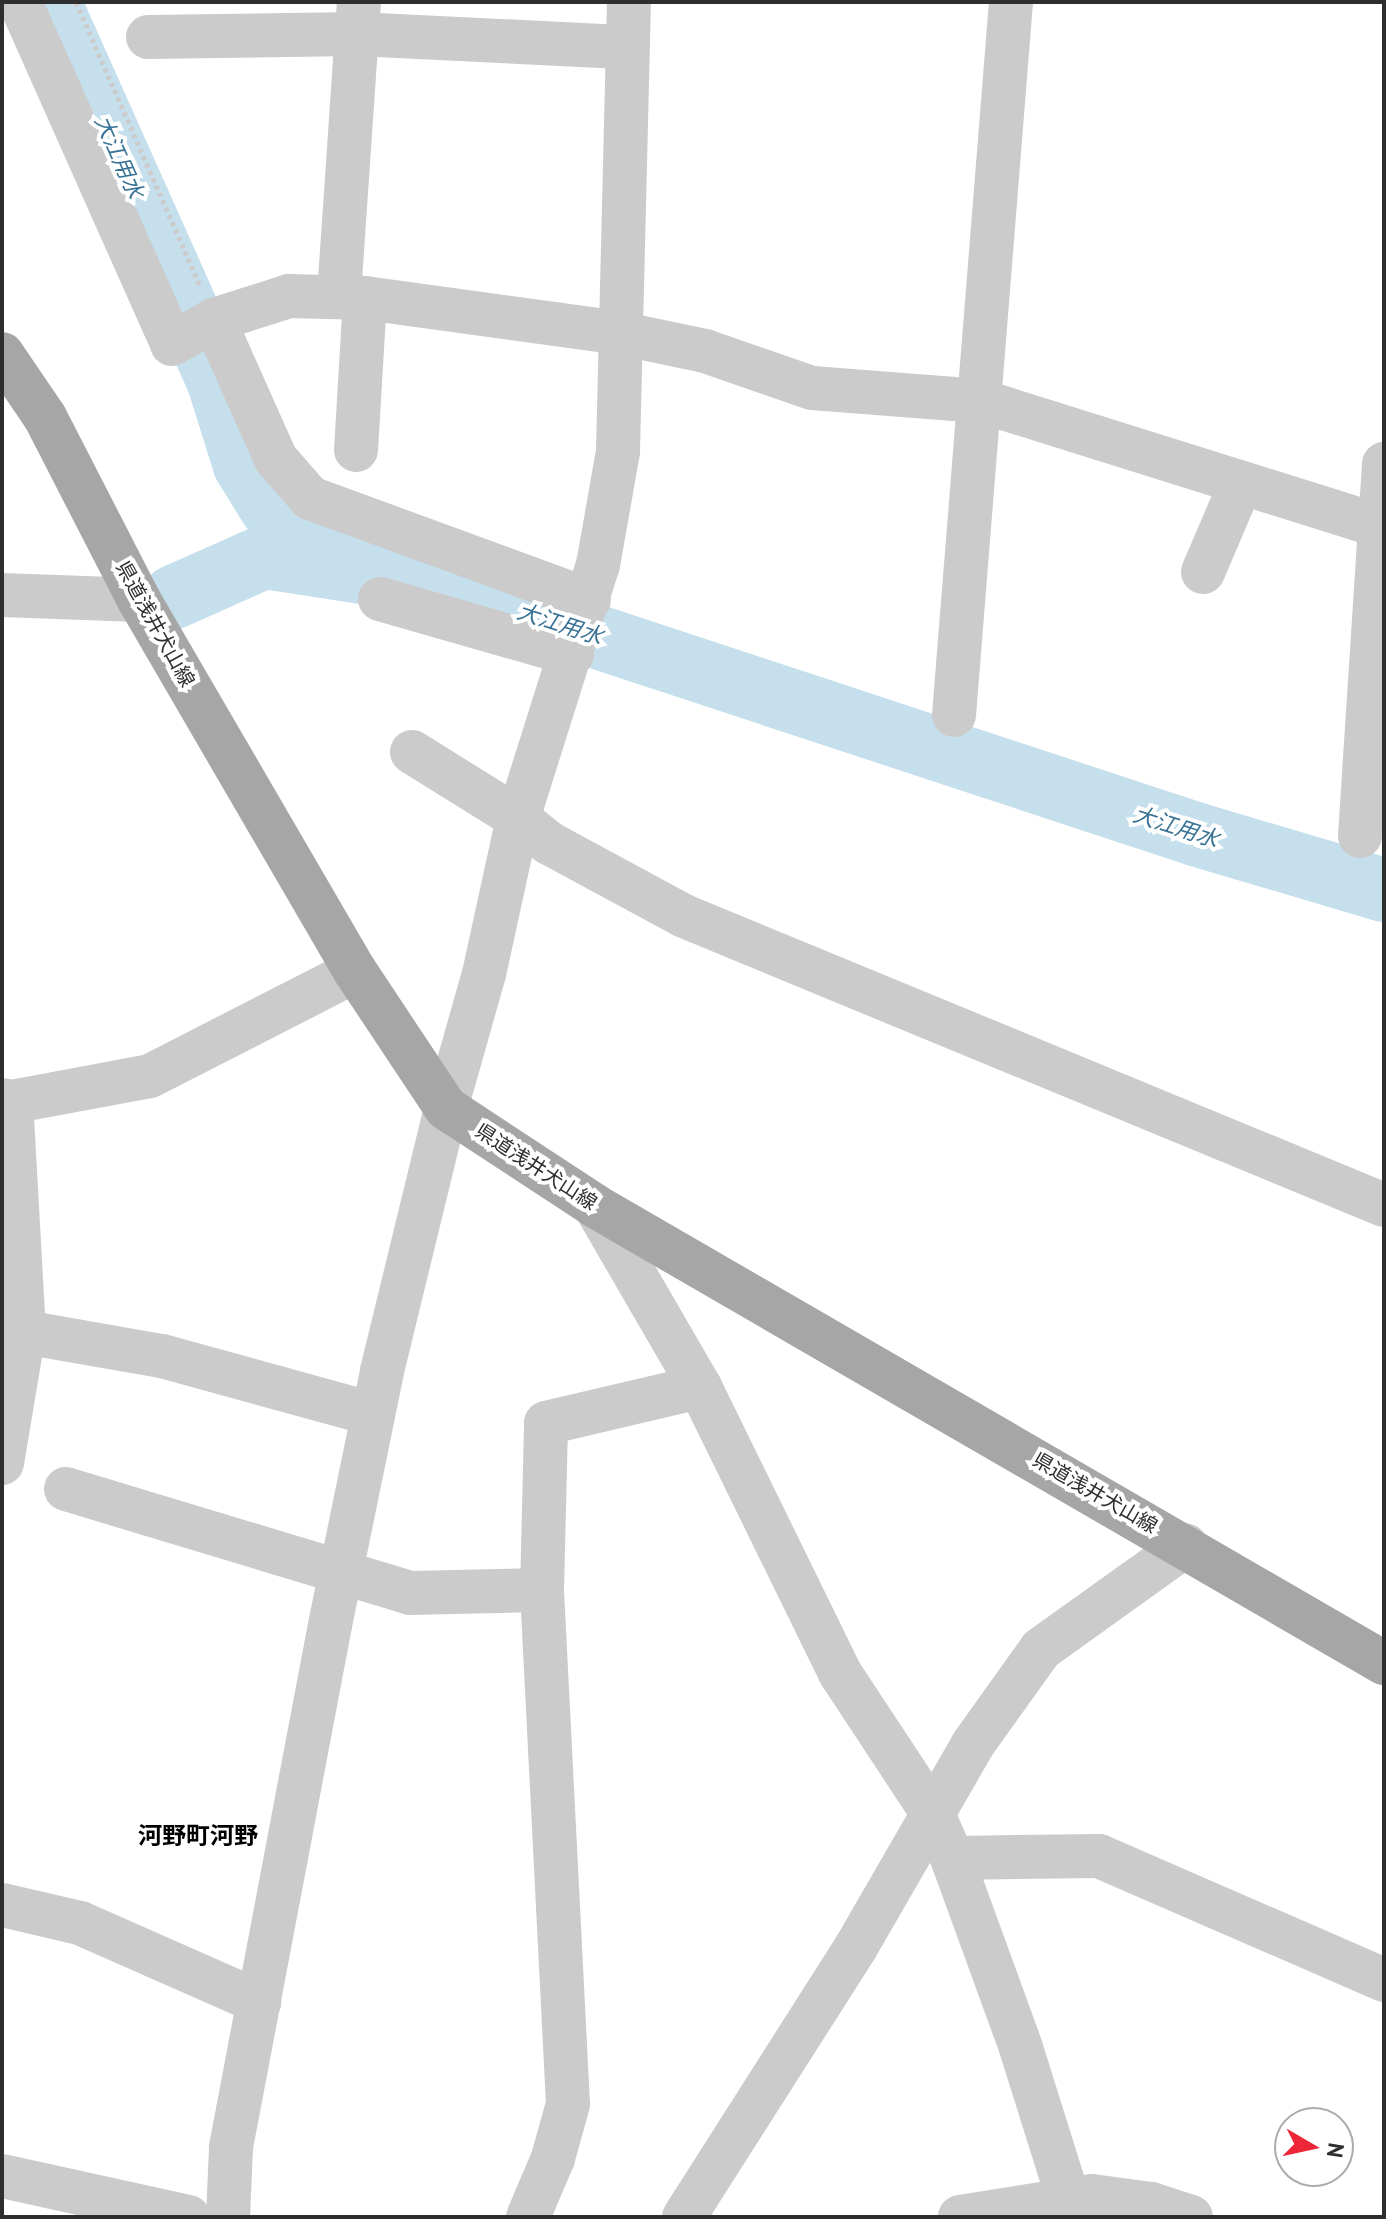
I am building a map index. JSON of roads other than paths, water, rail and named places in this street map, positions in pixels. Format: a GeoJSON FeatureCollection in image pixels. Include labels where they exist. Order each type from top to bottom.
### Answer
{"type":"FeatureCollection","features":[{"type":"Feature","properties":{"kind":"main road","name":"県道浅井犬山線"},"geometry":{"type":"LineString","coordinates":[[2,354],[45,417],[139,600],[355,971],[446,1108],[595,1206],[1186,1545],[1384,1663]]}},
{"type":"Feature","properties":{"kind":"street"},"geometry":{"type":"LineString","coordinates":[[20,2],[196,330],[276,459],[310,498],[589,601]]}},
{"type":"Feature","properties":{"kind":"street"},"geometry":{"type":"LineString","coordinates":[[228,2217],[231,2147],[373,1414],[446,1108],[484,974],[518,818],[589,601],[618,451],[629,2]]}},
{"type":"Feature","properties":{"kind":"street"},"geometry":{"type":"LineString","coordinates":[[954,715],[1011,2]]}},
{"type":"Feature","properties":{"kind":"street"},"geometry":{"type":"LineString","coordinates":[[148,37],[358,18],[627,47]]}},
{"type":"Feature","properties":{"kind":"street"},"geometry":{"type":"LineString","coordinates":[[356,450],[352,297],[358,18]]}},
{"type":"Feature","properties":{"kind":"street"},"geometry":{"type":"LineString","coordinates":[[196,330],[289,296],[352,297],[619,333],[705,351],[812,388],[981,401],[1379,526]]}},
{"type":"Feature","properties":{"kind":"street"},"geometry":{"type":"LineString","coordinates":[[1360,836],[1375,746],[1379,526],[1384,464]]}},
{"type":"Feature","properties":{"kind":"street"},"geometry":{"type":"LineString","coordinates":[[1203,572],[1241,483]]}},
{"type":"Feature","properties":{"kind":"street"},"geometry":{"type":"LineString","coordinates":[[2,595],[139,600]]}},
{"type":"Feature","properties":{"kind":"street"},"geometry":{"type":"LineString","coordinates":[[380,599],[573,653]]}},
{"type":"Feature","properties":{"kind":"street"},"geometry":{"type":"LineString","coordinates":[[412,752],[518,818],[549,843],[684,916],[1384,1205]]}},
{"type":"Feature","properties":{"kind":"street"},"geometry":{"type":"LineString","coordinates":[[2,1463],[24,1332],[6,1101],[150,1076],[355,971]]}},
{"type":"Feature","properties":{"kind":"street"},"geometry":{"type":"LineString","coordinates":[[595,1206],[700,1387],[840,1673],[933,1814],[1021,2048],[1072,2208]]}},
{"type":"Feature","properties":{"kind":"street"},"geometry":{"type":"LineString","coordinates":[[24,1332],[162,1356],[373,1414]]}},
{"type":"Feature","properties":{"kind":"street"},"geometry":{"type":"LineString","coordinates":[[528,2217],[553,2158],[568,2104],[542,1590],[546,1423],[700,1387]]}},
{"type":"Feature","properties":{"kind":"street"},"geometry":{"type":"LineString","coordinates":[[66,1489],[410,1593],[542,1590]]}},
{"type":"Feature","properties":{"kind":"street"},"geometry":{"type":"LineString","coordinates":[[684,2217],[856,1947],[973,1744],[1041,1649],[1186,1545]]}},
{"type":"Feature","properties":{"kind":"street"},"geometry":{"type":"LineString","coordinates":[[952,1858],[1036,1860],[1099,1856],[1384,1980]]}},
{"type":"Feature","properties":{"kind":"street"},"geometry":{"type":"LineString","coordinates":[[2,1905],[80,1923],[259,2002]]}},
{"type":"Feature","properties":{"kind":"street"},"geometry":{"type":"LineString","coordinates":[[2,2176],[189,2217]]}},
{"type":"Feature","properties":{"kind":"street"},"geometry":{"type":"LineString","coordinates":[[960,2217],[1072,2208],[1092,2196],[1151,2204],[1191,2217]]}},
{"type":"Feature","properties":{"kind":"waterway","name":"大江用水"},"geometry":{"type":"LineString","coordinates":[[49,2],[218,379],[245,465],[271,507],[382,566],[1195,834],[1384,890]]}},
{"type":"Feature","properties":{"kind":"waterway"},"geometry":{"type":"LineString","coordinates":[[174,597],[264,557],[361,572]]}},
{"type":"Feature","properties":{"kind":"district","name":"河野町河野"},"geometry":{"type":"Point","coordinates":[198,1836]}}]}
